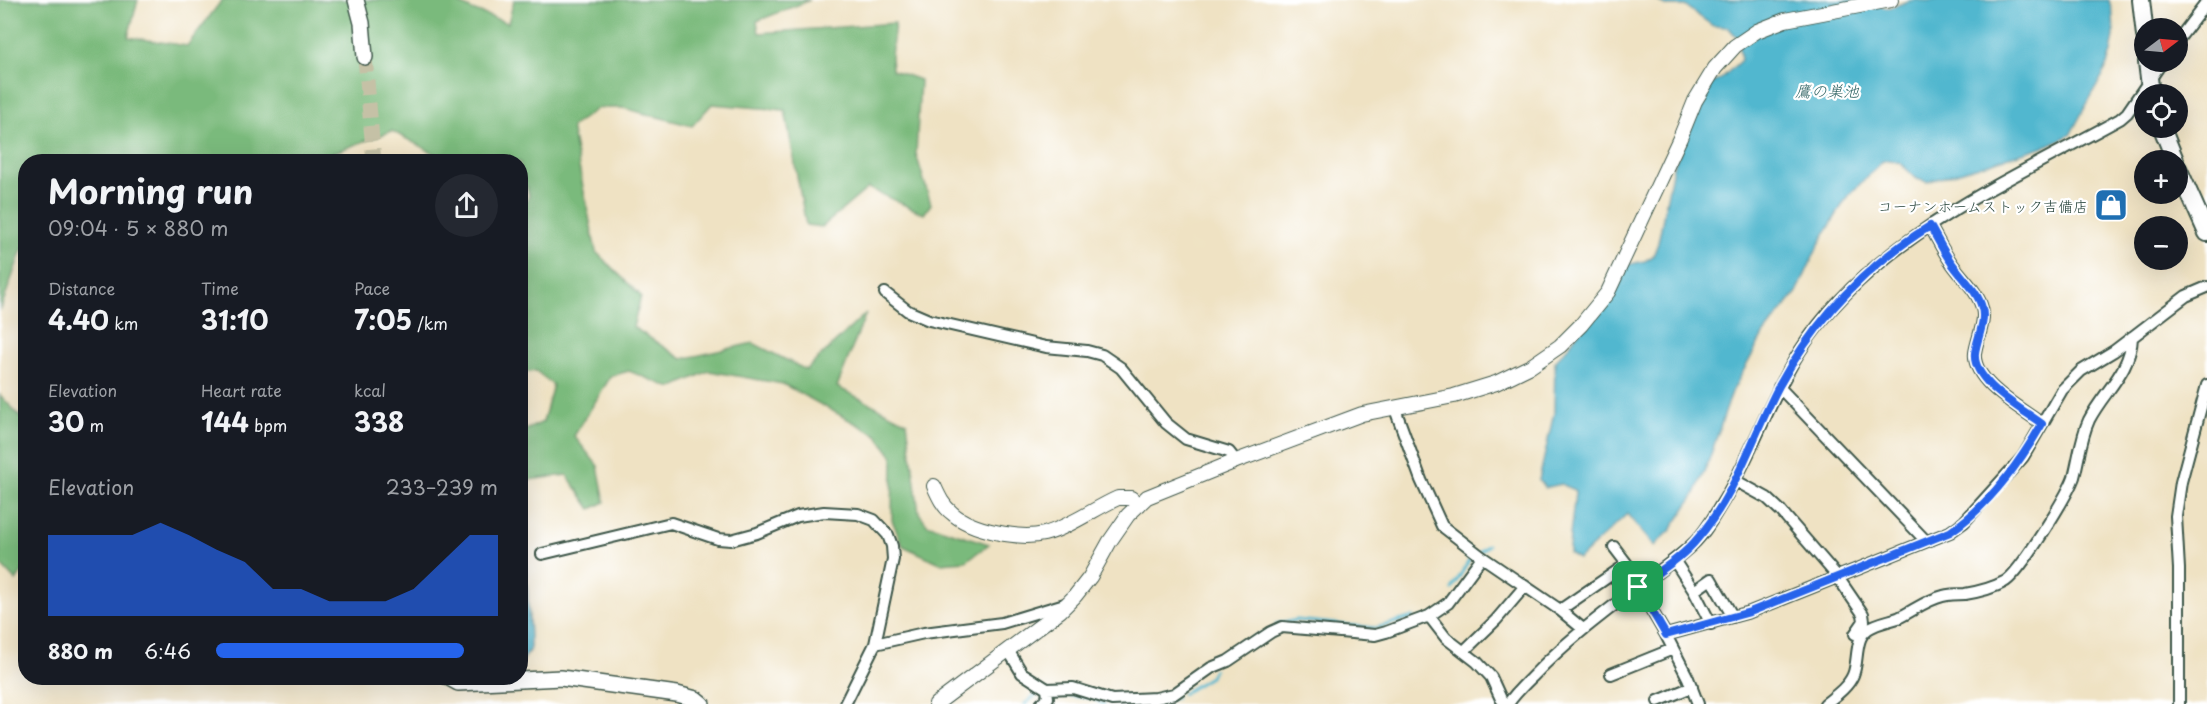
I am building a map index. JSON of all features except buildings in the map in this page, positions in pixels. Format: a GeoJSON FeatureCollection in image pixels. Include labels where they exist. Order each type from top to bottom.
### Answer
{"type":"FeatureCollection","features":[{"type":"Feature","properties":{"kind":"main road"},"geometry":{"type":"LineString","coordinates":[[356,0],[362,23],[365,57]]}},
{"type":"Feature","properties":{"kind":"main road"},"geometry":{"type":"LineString","coordinates":[[2141,0],[2143,18]]}},
{"type":"Feature","properties":{"kind":"main road"},"geometry":{"type":"LineString","coordinates":[[2188,190],[2207,233]]}},
{"type":"Feature","properties":{"kind":"main road"},"geometry":{"type":"LineString","coordinates":[[528,680],[561,678],[677,694],[696,699],[702,704]]}},
{"type":"Feature","properties":{"kind":"street"},"geometry":{"type":"LineString","coordinates":[[936,704],[1069,603],[1090,577],[1128,515],[1147,497],[1236,460],[1362,414],[1454,396],[1496,383],[1531,366],[1560,346],[1581,326],[1608,292],[1695,101],[1714,68],[1735,46],[1757,31],[1785,20],[1889,1]]}},
{"type":"Feature","properties":{"kind":"street"},"geometry":{"type":"LineString","coordinates":[[2188,27],[2207,2]]}},
{"type":"Feature","properties":{"kind":"street"},"geometry":{"type":"LineString","coordinates":[[1429,615],[1446,638],[1464,651],[1491,677],[1507,704],[1583,629],[1698,539],[1736,481],[1779,387],[1801,350],[1820,322],[1869,270],[1930,226],[2014,176],[2120,119],[2127,113],[2149,78]]}},
{"type":"Feature","properties":{"kind":"street"},"geometry":{"type":"LineString","coordinates":[[1930,226],[1950,261],[1982,305],[1984,316],[1975,352],[1978,372],[1986,382],[2042,424]]}},
{"type":"Feature","properties":{"kind":"street"},"geometry":{"type":"LineString","coordinates":[[1666,635],[1733,617],[1950,532],[1964,522],[2023,457],[2062,390],[2081,371],[2132,337],[2186,296],[2207,287]]}},
{"type":"Feature","properties":{"kind":"street"},"geometry":{"type":"LineString","coordinates":[[885,293],[908,311],[929,320],[1046,347],[1087,351],[1102,355],[1121,368],[1166,423],[1186,439],[1229,452],[1236,460]]}},
{"type":"Feature","properties":{"kind":"street"},"geometry":{"type":"LineString","coordinates":[[1825,704],[1851,679],[1862,636],[1870,627],[1900,617],[1944,595],[1968,593],[2007,581],[2018,568],[2064,497],[2073,479],[2089,421],[2123,371],[2132,351],[2132,337]]}},
{"type":"Feature","properties":{"kind":"street"},"geometry":{"type":"LineString","coordinates":[[2178,704],[2179,569],[2176,516],[2181,482],[2207,385]]}},
{"type":"Feature","properties":{"kind":"street"},"geometry":{"type":"LineString","coordinates":[[1779,387],[1926,541]]}},
{"type":"Feature","properties":{"kind":"street"},"geometry":{"type":"LineString","coordinates":[[1395,409],[1428,498],[1442,526],[1583,629]]}},
{"type":"Feature","properties":{"kind":"street"},"geometry":{"type":"LineString","coordinates":[[1736,481],[1767,498],[1781,511],[1837,576],[1865,619],[1853,642],[1858,653]]}},
{"type":"Feature","properties":{"kind":"street"},"geometry":{"type":"LineString","coordinates":[[934,486],[942,502],[957,517],[982,528],[1022,537],[1049,533],[1119,498],[1131,498],[1139,505]]}},
{"type":"Feature","properties":{"kind":"street"},"geometry":{"type":"LineString","coordinates":[[542,554],[671,523],[718,539],[731,540],[811,513],[858,514],[874,520],[881,526],[892,546],[893,559],[875,644],[845,704]]}},
{"type":"Feature","properties":{"kind":"street"},"geometry":{"type":"LineString","coordinates":[[1560,610],[1627,564],[1614,547]]}},
{"type":"Feature","properties":{"kind":"street"},"geometry":{"type":"LineString","coordinates":[[1008,650],[1022,673],[1047,689],[1073,688],[1112,700],[1156,698],[1174,694],[1211,668],[1228,661],[1282,627],[1376,635],[1429,615],[1448,603],[1482,557]]}},
{"type":"Feature","properties":{"kind":"street"},"geometry":{"type":"LineString","coordinates":[[1674,560],[1711,624]]}},
{"type":"Feature","properties":{"kind":"street"},"geometry":{"type":"LineString","coordinates":[[1694,591],[1711,579],[1733,617]]}},
{"type":"Feature","properties":{"kind":"street"},"geometry":{"type":"LineString","coordinates":[[1464,651],[1496,620],[1524,586]]}},
{"type":"Feature","properties":{"kind":"street"},"geometry":{"type":"LineString","coordinates":[[1638,587],[1666,635],[1698,704]]}},
{"type":"Feature","properties":{"kind":"street"},"geometry":{"type":"LineString","coordinates":[[875,644],[924,633],[1002,623],[1069,603]]}},
{"type":"Feature","properties":{"kind":"street"},"geometry":{"type":"LineString","coordinates":[[1611,674],[1673,649]]}},
{"type":"Feature","properties":{"kind":"street"},"geometry":{"type":"LineString","coordinates":[[1658,701],[1692,687]]}},
{"type":"Feature","properties":{"kind":"street"},"geometry":{"type":"LineString","coordinates":[[1044,703],[1049,694],[1047,689]]}},
{"type":"Feature","properties":{"kind":"green space"},"geometry":{"type":"Polygon","coordinates":[[[0,0],[138,0],[128,37],[187,46],[222,0],[453,0],[472,10],[508,23],[514,0],[810,0],[757,21],[759,33],[895,23],[891,56],[892,70],[920,80],[916,154],[931,204],[924,214],[868,188],[822,227],[806,225],[785,110],[712,104],[692,126],[623,108],[598,108],[571,127],[596,252],[641,296],[633,327],[682,359],[753,343],[806,370],[866,313],[837,387],[907,422],[919,513],[927,524],[989,544],[966,561],[940,563],[903,546],[892,520],[893,457],[877,435],[783,384],[709,371],[671,388],[629,371],[611,376],[574,436],[598,466],[605,502],[591,509],[567,475],[528,480],[528,429],[543,422],[553,385],[536,371],[528,372],[528,154],[435,154],[392,131],[330,154],[18,154],[18,260],[0,311],[0,0]]]}},
{"type":"Feature","properties":{"kind":"green space"},"geometry":{"type":"Polygon","coordinates":[[[0,395],[18,414],[18,578],[16,581],[0,564],[0,395]]]}},
{"type":"Feature","properties":{"kind":"water","name":"鷹の巣池"},"geometry":{"type":"Polygon","coordinates":[[[1656,0],[1870,0],[1877,5],[1889,8],[1916,0],[2109,0],[2113,15],[2114,36],[2105,71],[2070,135],[2048,145],[1927,182],[1917,179],[1900,163],[1890,160],[1883,161],[1847,197],[1819,244],[1797,292],[1763,335],[1732,392],[1694,496],[1671,530],[1654,546],[1627,514],[1579,559],[1569,553],[1575,490],[1561,484],[1545,488],[1539,480],[1554,413],[1555,361],[1568,347],[1626,265],[1645,261],[1653,256],[1658,243],[1673,167],[1711,84],[1721,79],[1741,60],[1737,37],[1728,27],[1713,26],[1685,6],[1666,6],[1656,0]]]}},
{"type":"Feature","properties":{"kind":"water"},"geometry":{"type":"Polygon","coordinates":[[[528,600],[530,638],[528,652],[528,600]]]}},
{"type":"Feature","properties":{"kind":"waterway"},"geometry":{"type":"LineString","coordinates":[[1480,551],[1488,545]]}},
{"type":"Feature","properties":{"kind":"waterway"},"geometry":{"type":"LineString","coordinates":[[1452,589],[1470,559],[1475,555]]}},
{"type":"Feature","properties":{"kind":"waterway"},"geometry":{"type":"LineString","coordinates":[[1276,624],[1297,620],[1376,628],[1413,617]]}},
{"type":"Feature","properties":{"kind":"waterway"},"geometry":{"type":"LineString","coordinates":[[1219,661],[1222,655],[1260,634]]}},
{"type":"Feature","properties":{"kind":"waterway"},"geometry":{"type":"LineString","coordinates":[[1182,694],[1210,677],[1214,670]]}},
{"type":"Feature","properties":{"kind":"waterway"},"geometry":{"type":"LineString","coordinates":[[1025,704],[1040,692],[1044,693]]}},
{"type":"Feature","properties":{"kind":"waterway"},"geometry":{"type":"LineString","coordinates":[[1051,694],[1089,698]]}},
{"type":"Feature","properties":{"kind":"waterway"},"geometry":{"type":"LineString","coordinates":[[1154,703],[1176,698]]}},
{"type":"Feature","properties":{"kind":"waterway"},"geometry":{"type":"LineString","coordinates":[[1095,700],[1104,704]]}},
{"type":"Feature","properties":{"kind":"tunnel"},"geometry":{"type":"LineString","coordinates":[[365,57],[373,154]]}},
{"type":"Feature","properties":{"kind":"place","name":"コーナンホームストック吉備店"},"geometry":{"type":"Point","coordinates":[2111,205]}},
{"type":"Feature","properties":{"kind":"route"},"geometry":{"type":"LineString","coordinates":[[1930,226],[1950,261],[1982,305],[1984,316],[1975,352],[1978,372],[1986,382],[2042,424],[2023,457],[1964,522],[1950,532],[1750,612],[1666,635],[1638,587],[1687,550],[1714,517],[1736,481],[1779,387],[1820,322],[1869,270],[1930,226]]}}]}
